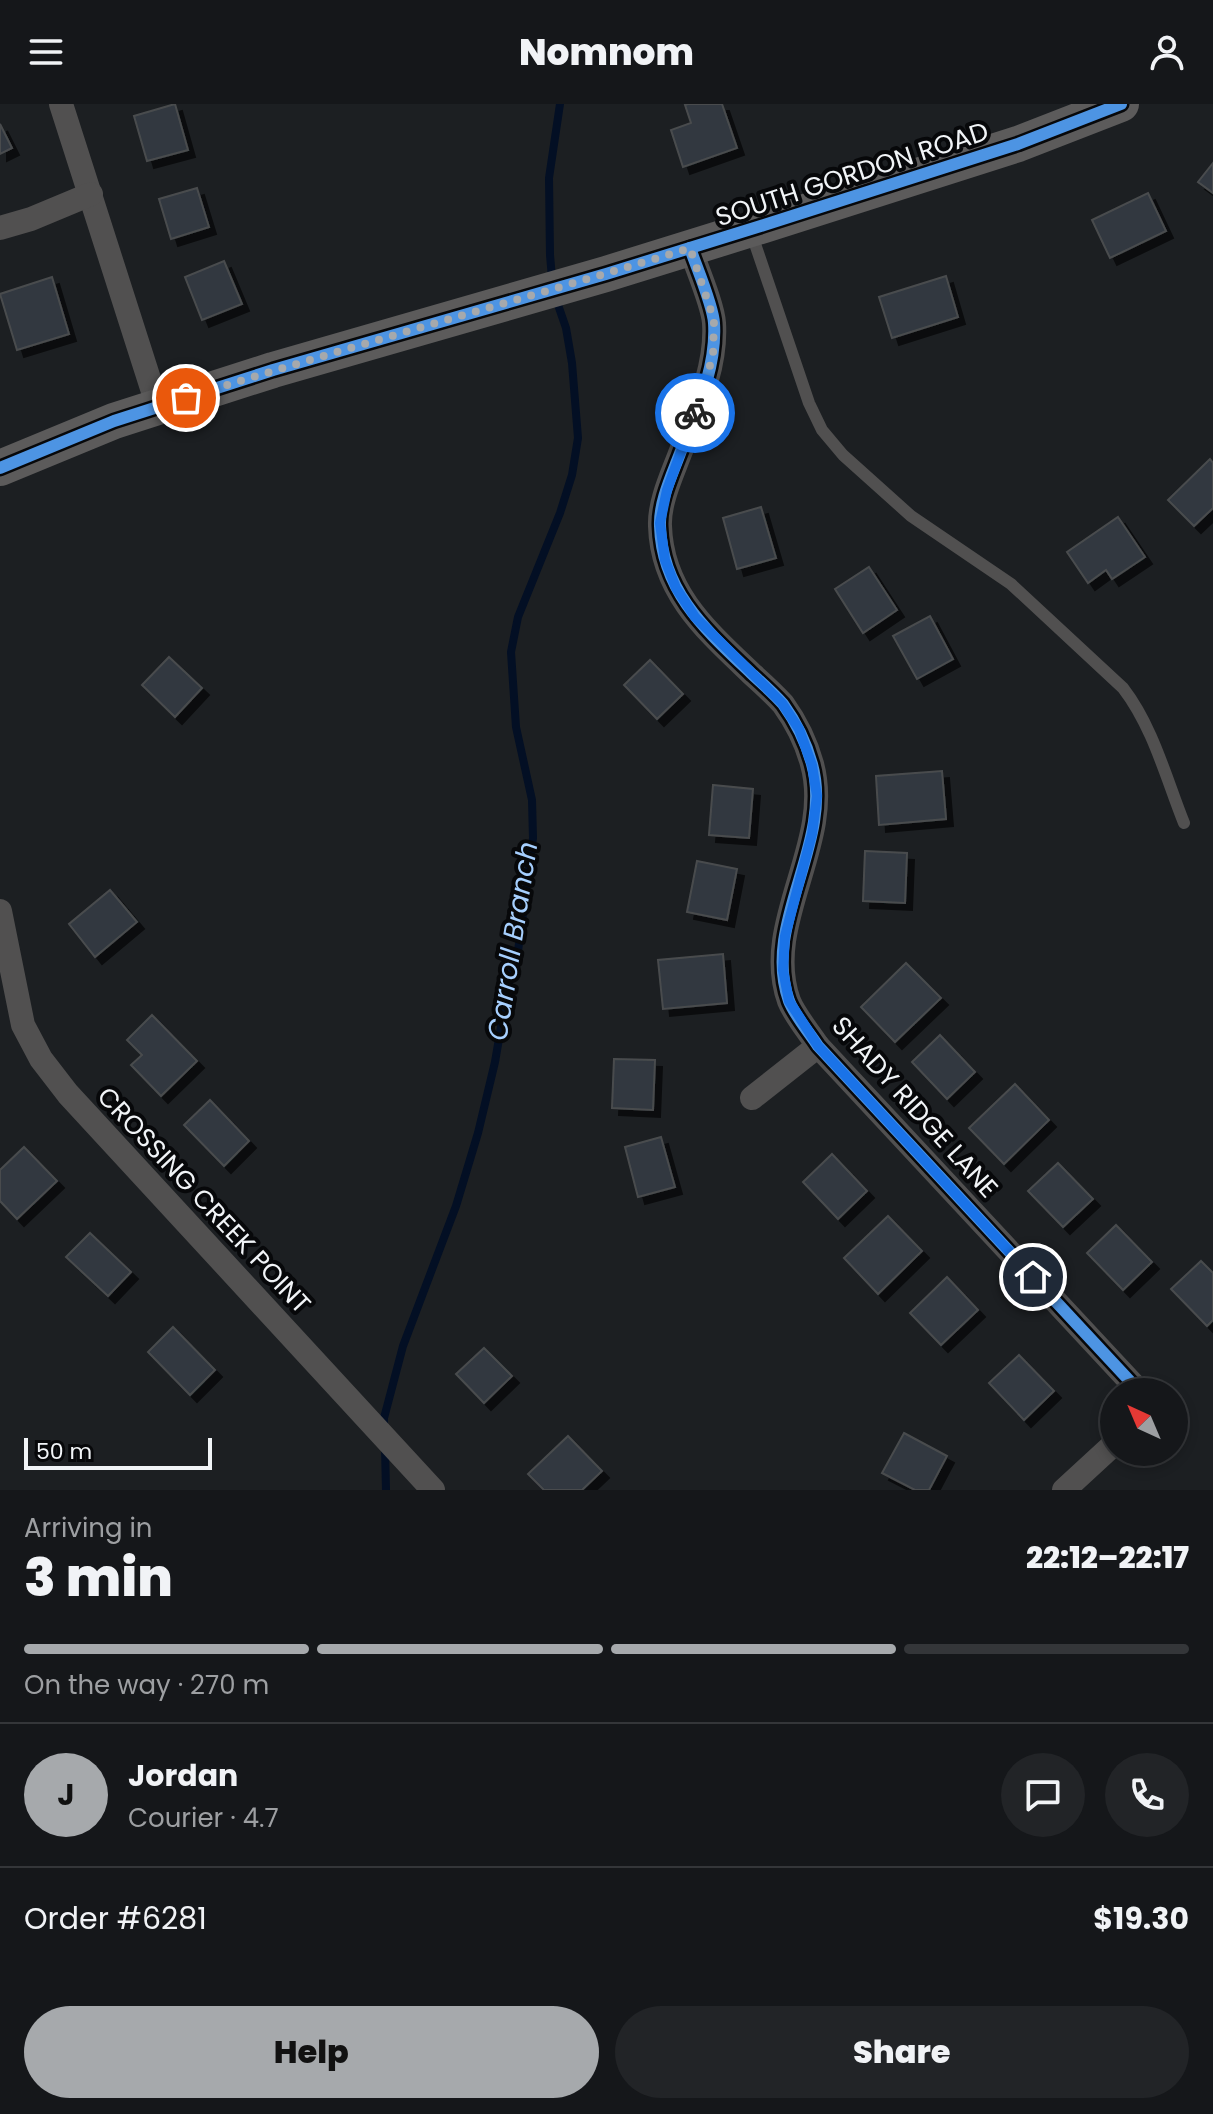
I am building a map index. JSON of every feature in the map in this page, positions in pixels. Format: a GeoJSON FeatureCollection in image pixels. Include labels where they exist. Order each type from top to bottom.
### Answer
{"type":"FeatureCollection","features":[{"type":"Feature","properties":{"kind":"street"},"geometry":{"type":"LineString","coordinates":[[61,104],[158,407]]}},
{"type":"Feature","properties":{"kind":"street","name":"SOUTH GORDON ROAD"},"geometry":{"type":"LineString","coordinates":[[0,468],[114,421],[273,370],[690,248],[1018,144],[1121,104]]}},
{"type":"Feature","properties":{"kind":"street"},"geometry":{"type":"LineString","coordinates":[[0,228],[31,219],[91,194]]}},
{"type":"Feature","properties":{"kind":"street","name":"SHADY RIDGE LANE"},"geometry":{"type":"LineString","coordinates":[[690,248],[714,320],[713,356],[667,490],[660,523],[665,560],[676,588],[695,617],[782,703],[799,729],[812,765],[817,796],[812,834],[785,936],[783,970],[789,1001],[818,1046],[1127,1378]]}},
{"type":"Feature","properties":{"kind":"street","name":"CROSSING CREEK POINT"},"geometry":{"type":"LineString","coordinates":[[0,911],[23,1025],[41,1059],[68,1094],[433,1490]]}},
{"type":"Feature","properties":{"kind":"street"},"geometry":{"type":"LineString","coordinates":[[752,1098],[818,1046]]}},
{"type":"Feature","properties":{"kind":"street"},"geometry":{"type":"LineString","coordinates":[[1064,1490],[1100,1457]]}},
{"type":"Feature","properties":{"kind":"lane"},"geometry":{"type":"LineString","coordinates":[[750,229],[809,403],[822,430],[843,455],[911,516],[1011,584],[1123,688],[1137,706],[1147,727],[1184,823]]}},
{"type":"Feature","properties":{"kind":"building"},"geometry":{"type":"Polygon","coordinates":[[[175,104],[188,150],[147,161],[134,116],[175,104]]]}},
{"type":"Feature","properties":{"kind":"building"},"geometry":{"type":"Polygon","coordinates":[[[722,104],[737,148],[683,167],[671,130],[691,123],[685,105],[722,104]]]}},
{"type":"Feature","properties":{"kind":"building"},"geometry":{"type":"Polygon","coordinates":[[[0,124],[12,148],[0,154],[0,124]]]}},
{"type":"Feature","properties":{"kind":"building"},"geometry":{"type":"Polygon","coordinates":[[[1213,163],[1213,193],[1198,182],[1213,163]]]}},
{"type":"Feature","properties":{"kind":"building"},"geometry":{"type":"Polygon","coordinates":[[[197,188],[209,227],[171,239],[159,199],[197,188]]]}},
{"type":"Feature","properties":{"kind":"building"},"geometry":{"type":"Polygon","coordinates":[[[1148,193],[1166,231],[1110,258],[1092,220],[1148,193]]]}},
{"type":"Feature","properties":{"kind":"building"},"geometry":{"type":"Polygon","coordinates":[[[224,261],[242,304],[202,320],[185,277],[224,261]]]}},
{"type":"Feature","properties":{"kind":"building"},"geometry":{"type":"Polygon","coordinates":[[[946,276],[958,317],[892,338],[879,297],[946,276]]]}},
{"type":"Feature","properties":{"kind":"building"},"geometry":{"type":"Polygon","coordinates":[[[52,277],[69,334],[17,350],[0,294],[52,277]]]}},
{"type":"Feature","properties":{"kind":"building"},"geometry":{"type":"Polygon","coordinates":[[[1210,459],[1213,463],[1213,508],[1194,526],[1168,500],[1210,459]]]}},
{"type":"Feature","properties":{"kind":"building"},"geometry":{"type":"Polygon","coordinates":[[[761,507],[776,558],[737,569],[723,518],[761,507]]]}},
{"type":"Feature","properties":{"kind":"building"},"geometry":{"type":"Polygon","coordinates":[[[1118,517],[1145,557],[1112,579],[1106,570],[1088,583],[1067,552],[1118,517]]]}},
{"type":"Feature","properties":{"kind":"building"},"geometry":{"type":"Polygon","coordinates":[[[869,567],[897,610],[863,633],[835,589],[869,567]]]}},
{"type":"Feature","properties":{"kind":"building"},"geometry":{"type":"Polygon","coordinates":[[[930,616],[953,659],[917,679],[893,636],[930,616]]]}},
{"type":"Feature","properties":{"kind":"building"},"geometry":{"type":"Polygon","coordinates":[[[169,657],[202,688],[175,717],[142,685],[169,657]]]}},
{"type":"Feature","properties":{"kind":"building"},"geometry":{"type":"Polygon","coordinates":[[[650,660],[683,694],[657,719],[624,685],[650,660]]]}},
{"type":"Feature","properties":{"kind":"building"},"geometry":{"type":"Polygon","coordinates":[[[942,771],[946,819],[879,825],[876,776],[942,771]]]}},
{"type":"Feature","properties":{"kind":"building"},"geometry":{"type":"Polygon","coordinates":[[[713,785],[753,789],[749,838],[709,835],[713,785]]]}},
{"type":"Feature","properties":{"kind":"building"},"geometry":{"type":"Polygon","coordinates":[[[865,851],[907,853],[905,903],[863,901],[865,851]]]}},
{"type":"Feature","properties":{"kind":"building"},"geometry":{"type":"Polygon","coordinates":[[[697,861],[737,869],[727,920],[687,912],[697,861]]]}},
{"type":"Feature","properties":{"kind":"building"},"geometry":{"type":"Polygon","coordinates":[[[110,890],[137,922],[95,957],[69,924],[110,890]]]}},
{"type":"Feature","properties":{"kind":"building"},"geometry":{"type":"Polygon","coordinates":[[[723,954],[727,1003],[663,1009],[658,960],[723,954]]]}},
{"type":"Feature","properties":{"kind":"building"},"geometry":{"type":"Polygon","coordinates":[[[906,963],[941,998],[895,1042],[861,1007],[906,963]]]}},
{"type":"Feature","properties":{"kind":"building"},"geometry":{"type":"Polygon","coordinates":[[[152,1015],[197,1061],[161,1096],[131,1065],[142,1055],[127,1040],[152,1015]]]}},
{"type":"Feature","properties":{"kind":"building"},"geometry":{"type":"Polygon","coordinates":[[[940,1035],[975,1072],[947,1099],[912,1062],[940,1035]]]}},
{"type":"Feature","properties":{"kind":"building"},"geometry":{"type":"Polygon","coordinates":[[[614,1059],[655,1060],[653,1110],[612,1108],[614,1059]]]}},
{"type":"Feature","properties":{"kind":"building"},"geometry":{"type":"Polygon","coordinates":[[[1015,1084],[1049,1120],[1004,1164],[969,1128],[1015,1084]]]}},
{"type":"Feature","properties":{"kind":"building"},"geometry":{"type":"Polygon","coordinates":[[[210,1100],[249,1141],[224,1166],[184,1125],[210,1100]]]}},
{"type":"Feature","properties":{"kind":"building"},"geometry":{"type":"Polygon","coordinates":[[[661,1137],[675,1187],[638,1197],[625,1147],[661,1137]]]}},
{"type":"Feature","properties":{"kind":"building"},"geometry":{"type":"Polygon","coordinates":[[[24,1147],[57,1181],[17,1219],[0,1201],[0,1170],[24,1147]]]}},
{"type":"Feature","properties":{"kind":"building"},"geometry":{"type":"Polygon","coordinates":[[[832,1154],[867,1191],[838,1219],[803,1182],[832,1154]]]}},
{"type":"Feature","properties":{"kind":"building"},"geometry":{"type":"Polygon","coordinates":[[[1058,1163],[1093,1199],[1063,1227],[1028,1191],[1058,1163]]]}},
{"type":"Feature","properties":{"kind":"building"},"geometry":{"type":"Polygon","coordinates":[[[888,1216],[922,1251],[878,1294],[844,1258],[888,1216]]]}},
{"type":"Feature","properties":{"kind":"building"},"geometry":{"type":"Polygon","coordinates":[[[1116,1225],[1152,1262],[1123,1290],[1087,1253],[1116,1225]]]}},
{"type":"Feature","properties":{"kind":"building"},"geometry":{"type":"Polygon","coordinates":[[[90,1233],[131,1272],[108,1296],[66,1257],[90,1233]]]}},
{"type":"Feature","properties":{"kind":"building"},"geometry":{"type":"Polygon","coordinates":[[[1201,1261],[1213,1273],[1213,1320],[1207,1326],[1171,1289],[1201,1261]]]}},
{"type":"Feature","properties":{"kind":"building"},"geometry":{"type":"Polygon","coordinates":[[[947,1277],[978,1310],[941,1345],[910,1313],[947,1277]]]}},
{"type":"Feature","properties":{"kind":"building"},"geometry":{"type":"Polygon","coordinates":[[[173,1327],[215,1370],[190,1395],[148,1352],[173,1327]]]}},
{"type":"Feature","properties":{"kind":"building"},"geometry":{"type":"Polygon","coordinates":[[[484,1348],[512,1376],[484,1403],[456,1374],[484,1348]]]}},
{"type":"Feature","properties":{"kind":"building"},"geometry":{"type":"Polygon","coordinates":[[[1019,1355],[1054,1391],[1024,1420],[989,1383],[1019,1355]]]}},
{"type":"Feature","properties":{"kind":"building"},"geometry":{"type":"Polygon","coordinates":[[[904,1433],[947,1456],[929,1490],[915,1490],[882,1473],[904,1433]]]}},
{"type":"Feature","properties":{"kind":"building"},"geometry":{"type":"Polygon","coordinates":[[[568,1436],[602,1471],[582,1490],[544,1490],[528,1474],[568,1436]]]}},
{"type":"Feature","properties":{"kind":"waterway","name":"Carroll Branch"},"geometry":{"type":"LineString","coordinates":[[552,278],[549,178],[560,104]]}},
{"type":"Feature","properties":{"kind":"waterway","name":"Carroll Branch"},"geometry":{"type":"LineString","coordinates":[[384,1429],[384,1418],[403,1346],[456,1206],[478,1133],[518,951],[533,838],[532,800],[516,727],[511,652],[518,617],[572,475],[578,438],[572,363],[566,328],[556,299]]}},
{"type":"Feature","properties":{"kind":"waterway","name":"Carroll Branch"},"geometry":{"type":"LineString","coordinates":[[385,1447],[386,1490]]}},
{"type":"Feature","properties":{"kind":"cycle path"},"geometry":{"type":"LineString","coordinates":[[0,468],[114,421],[273,370],[764,225],[1018,144],[1121,104]]}},
{"type":"Feature","properties":{"kind":"cycle path"},"geometry":{"type":"LineString","coordinates":[[690,248],[711,306],[714,340],[704,391],[663,499],[660,517],[663,550],[669,572],[690,610],[783,704],[800,732],[812,764],[816,794],[814,823],[784,942],[783,972],[789,1001],[818,1046],[1127,1378]]}},
{"type":"Feature","properties":{"kind":"way so far"},"geometry":{"type":"LineString","coordinates":[[186,398],[690,248],[714,320],[713,356],[695,413]]}},
{"type":"Feature","properties":{"kind":"route"},"geometry":{"type":"LineString","coordinates":[[695,413],[667,490],[660,523],[665,560],[676,588],[695,617],[782,703],[799,729],[812,765],[817,796],[812,834],[785,936],[783,970],[789,1001],[818,1046],[1033,1277]]}}]}
